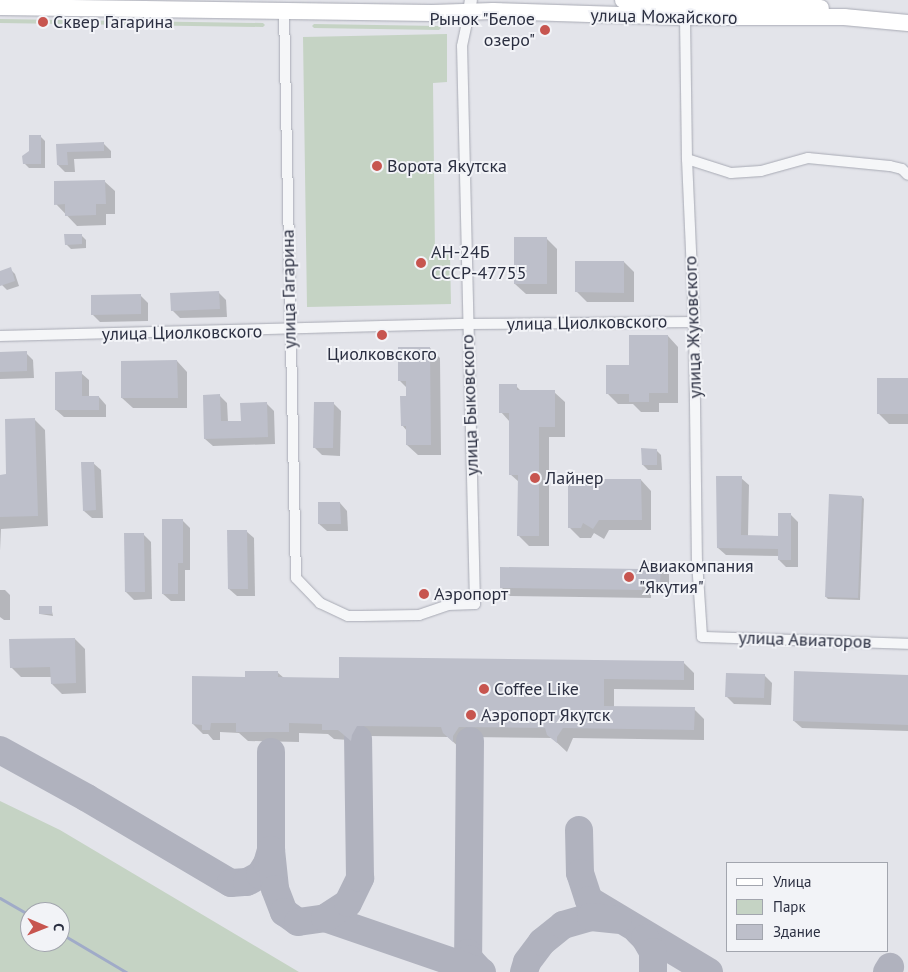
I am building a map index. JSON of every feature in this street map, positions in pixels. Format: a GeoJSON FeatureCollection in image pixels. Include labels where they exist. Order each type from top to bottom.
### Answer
{"type":"FeatureCollection","features":[{"type":"Feature","properties":{"kind":"main road","name":"улица Можайского"},"geometry":{"type":"LineString","coordinates":[[623,0],[845,9],[908,15]]}},
{"type":"Feature","properties":{"kind":"main road","name":"улица Можайского"},"geometry":{"type":"LineString","coordinates":[[0,7],[470,6],[686,18],[844,17],[908,23]]}},
{"type":"Feature","properties":{"kind":"street","name":"улица Гагарина"},"geometry":{"type":"LineString","coordinates":[[284,6],[296,578]]}},
{"type":"Feature","properties":{"kind":"street","name":"улица Быковского"},"geometry":{"type":"LineString","coordinates":[[296,578],[320,604],[348,616],[419,615],[448,605],[474,604],[462,46],[470,6]]}},
{"type":"Feature","properties":{"kind":"street","name":"улица Жуковского"},"geometry":{"type":"LineString","coordinates":[[686,18],[687,159],[694,322],[697,561],[702,637]]}},
{"type":"Feature","properties":{"kind":"street"},"geometry":{"type":"LineString","coordinates":[[687,159],[731,173],[761,170],[808,158],[890,166],[902,169],[908,174]]}},
{"type":"Feature","properties":{"kind":"street","name":"улица Циолковского"},"geometry":{"type":"LineString","coordinates":[[0,336],[468,324],[694,322]]}},
{"type":"Feature","properties":{"kind":"street","name":"улица Авиаторов"},"geometry":{"type":"LineString","coordinates":[[702,637],[908,644]]}},
{"type":"Feature","properties":{"kind":"green space"},"geometry":{"type":"Polygon","coordinates":[[[0,19],[263,23],[265,25],[263,27],[0,23],[0,19]]]}},
{"type":"Feature","properties":{"kind":"green space"},"geometry":{"type":"Polygon","coordinates":[[[314,24],[439,26],[441,28],[439,30],[314,28],[312,26],[314,24]]]}},
{"type":"Feature","properties":{"kind":"green space","name":"Ворота Якутска"},"geometry":{"type":"Polygon","coordinates":[[[447,34],[447,82],[433,83],[435,254],[450,254],[451,304],[307,307],[303,37],[447,34]]]}},
{"type":"Feature","properties":{"kind":"green space"},"geometry":{"type":"Polygon","coordinates":[[[0,801],[60,830],[299,972],[0,972],[0,801]]]}},
{"type":"Feature","properties":{"kind":"building"},"geometry":{"type":"Polygon","coordinates":[[[29,135],[41,135],[41,164],[23,164],[22,156],[29,151],[29,135]]]}},
{"type":"Feature","properties":{"kind":"building"},"geometry":{"type":"Polygon","coordinates":[[[104,142],[104,151],[67,152],[68,165],[57,165],[56,144],[104,142]]]}},
{"type":"Feature","properties":{"kind":"building"},"geometry":{"type":"Polygon","coordinates":[[[105,180],[106,204],[96,204],[96,215],[65,216],[65,204],[54,205],[54,181],[105,180]]]}},
{"type":"Feature","properties":{"kind":"building"},"geometry":{"type":"Polygon","coordinates":[[[64,234],[82,234],[82,244],[65,245],[64,234]]]}},
{"type":"Feature","properties":{"kind":"building"},"geometry":{"type":"Polygon","coordinates":[[[514,237],[547,237],[547,284],[514,284],[514,237]]]}},
{"type":"Feature","properties":{"kind":"building"},"geometry":{"type":"Polygon","coordinates":[[[575,261],[624,261],[624,293],[575,292],[575,261]]]}},
{"type":"Feature","properties":{"kind":"building"},"geometry":{"type":"Polygon","coordinates":[[[11,267],[15,281],[0,286],[0,271],[11,267]]]}},
{"type":"Feature","properties":{"kind":"building"},"geometry":{"type":"Polygon","coordinates":[[[219,291],[220,309],[171,311],[170,293],[219,291]]]}},
{"type":"Feature","properties":{"kind":"building"},"geometry":{"type":"Polygon","coordinates":[[[141,294],[141,314],[91,315],[91,295],[141,294]]]}},
{"type":"Feature","properties":{"kind":"building"},"geometry":{"type":"Polygon","coordinates":[[[629,335],[668,335],[668,393],[649,393],[649,402],[629,402],[629,394],[606,394],[606,365],[629,365],[629,335]]]}},
{"type":"Feature","properties":{"kind":"building"},"geometry":{"type":"Polygon","coordinates":[[[398,347],[430,347],[431,445],[406,445],[406,426],[401,426],[400,396],[406,396],[406,381],[398,381],[398,347]]]}},
{"type":"Feature","properties":{"kind":"building"},"geometry":{"type":"Polygon","coordinates":[[[27,351],[27,371],[0,372],[0,352],[27,351]]]}},
{"type":"Feature","properties":{"kind":"building"},"geometry":{"type":"Polygon","coordinates":[[[177,360],[178,398],[121,398],[121,361],[177,360]]]}},
{"type":"Feature","properties":{"kind":"building"},"geometry":{"type":"Polygon","coordinates":[[[82,371],[82,396],[99,396],[99,410],[55,410],[55,372],[82,371]]]}},
{"type":"Feature","properties":{"kind":"building"},"geometry":{"type":"Polygon","coordinates":[[[877,378],[908,378],[908,414],[877,414],[877,378]]]}},
{"type":"Feature","properties":{"kind":"building"},"geometry":{"type":"Polygon","coordinates":[[[499,384],[517,384],[517,390],[555,390],[555,427],[539,427],[539,536],[517,536],[518,475],[509,475],[509,413],[499,413],[499,384]]]}},
{"type":"Feature","properties":{"kind":"building"},"geometry":{"type":"Polygon","coordinates":[[[220,394],[221,421],[241,421],[240,403],[267,402],[268,437],[204,439],[203,395],[220,394]]]}},
{"type":"Feature","properties":{"kind":"building"},"geometry":{"type":"Polygon","coordinates":[[[314,402],[334,402],[333,448],[313,448],[314,402]]]}},
{"type":"Feature","properties":{"kind":"building"},"geometry":{"type":"Polygon","coordinates":[[[35,418],[38,516],[0,517],[0,475],[6,474],[5,419],[35,418]]]}},
{"type":"Feature","properties":{"kind":"building"},"geometry":{"type":"Polygon","coordinates":[[[641,448],[657,449],[657,465],[642,465],[641,448]]]}},
{"type":"Feature","properties":{"kind":"building"},"geometry":{"type":"Polygon","coordinates":[[[81,462],[94,462],[96,510],[83,511],[81,462]]]}},
{"type":"Feature","properties":{"kind":"building"},"geometry":{"type":"Polygon","coordinates":[[[716,476],[742,476],[741,535],[778,536],[778,513],[791,513],[791,560],[778,560],[778,549],[717,548],[716,476]]]}},
{"type":"Feature","properties":{"kind":"building"},"geometry":{"type":"Polygon","coordinates":[[[568,479],[641,479],[642,520],[599,520],[593,529],[583,523],[581,528],[568,528],[568,479]]]}},
{"type":"Feature","properties":{"kind":"building"},"geometry":{"type":"Polygon","coordinates":[[[829,494],[862,496],[858,598],[825,597],[829,494]]]}},
{"type":"Feature","properties":{"kind":"building"},"geometry":{"type":"Polygon","coordinates":[[[318,502],[340,502],[341,524],[318,524],[318,502]]]}},
{"type":"Feature","properties":{"kind":"building"},"geometry":{"type":"Polygon","coordinates":[[[162,519],[183,519],[183,563],[178,563],[178,594],[162,594],[162,519]]]}},
{"type":"Feature","properties":{"kind":"building"},"geometry":{"type":"Polygon","coordinates":[[[227,530],[247,530],[248,589],[228,589],[227,530]]]}},
{"type":"Feature","properties":{"kind":"building"},"geometry":{"type":"Polygon","coordinates":[[[124,533],[144,533],[145,592],[125,592],[124,533]]]}},
{"type":"Feature","properties":{"kind":"building"},"geometry":{"type":"Polygon","coordinates":[[[641,563],[661,564],[660,585],[642,585],[642,590],[500,588],[500,567],[641,569],[641,563]]]}},
{"type":"Feature","properties":{"kind":"building"},"geometry":{"type":"Polygon","coordinates":[[[39,606],[52,606],[52,614],[39,614],[39,606]]]}},
{"type":"Feature","properties":{"kind":"building"},"geometry":{"type":"Polygon","coordinates":[[[75,638],[76,683],[51,684],[50,667],[10,668],[9,639],[75,638]]]}},
{"type":"Feature","properties":{"kind":"building","name":"Аэропорт Якутск"},"geometry":{"type":"Polygon","coordinates":[[[339,657],[684,661],[684,680],[604,679],[604,706],[695,707],[694,730],[563,728],[557,737],[557,743],[547,735],[545,728],[459,727],[453,736],[453,742],[443,733],[441,727],[357,726],[351,741],[338,730],[322,730],[322,724],[289,723],[289,732],[236,732],[236,723],[211,723],[210,730],[202,730],[202,725],[192,724],[192,676],[245,677],[245,671],[278,671],[278,677],[339,678],[339,657]]]}},
{"type":"Feature","properties":{"kind":"building"},"geometry":{"type":"Polygon","coordinates":[[[794,671],[908,675],[908,725],[793,721],[794,671]]]}},
{"type":"Feature","properties":{"kind":"building"},"geometry":{"type":"Polygon","coordinates":[[[726,673],[765,674],[764,698],[725,697],[726,673]]]}},
{"type":"Feature","properties":{"kind":"waterway"},"geometry":{"type":"LineString","coordinates":[[0,898],[20,909]]}},
{"type":"Feature","properties":{"kind":"waterway"},"geometry":{"type":"LineString","coordinates":[[70,939],[126,972]]}},
{"type":"Feature","properties":{"kind":"taxiway"},"geometry":{"type":"LineString","coordinates":[[325,918],[348,903],[360,878],[358,739]]}},
{"type":"Feature","properties":{"kind":"taxiway"},"geometry":{"type":"LineString","coordinates":[[470,741],[468,953],[469,959],[480,971]]}},
{"type":"Feature","properties":{"kind":"taxiway"},"geometry":{"type":"LineString","coordinates":[[0,750],[87,798],[231,883],[247,882],[260,875],[267,864],[271,850]]}},
{"type":"Feature","properties":{"kind":"taxiway"},"geometry":{"type":"LineString","coordinates":[[271,752],[271,850],[275,889],[284,912],[298,922],[325,918],[482,972]]}},
{"type":"Feature","properties":{"kind":"taxiway"},"geometry":{"type":"LineString","coordinates":[[579,830],[580,873],[589,900],[709,972]]}},
{"type":"Feature","properties":{"kind":"taxiway"},"geometry":{"type":"LineString","coordinates":[[524,972],[527,962],[542,942],[563,925],[591,917],[618,920]]}},
{"type":"Feature","properties":{"kind":"taxiway"},"geometry":{"type":"LineString","coordinates":[[638,931],[645,938],[653,952],[653,972]]}},
{"type":"Feature","properties":{"kind":"taxiway"},"geometry":{"type":"LineString","coordinates":[[887,972],[890,967]]}},
{"type":"Feature","properties":{"kind":"place","name":"Сквер Гагарина"},"geometry":{"type":"Point","coordinates":[43,22]}},
{"type":"Feature","properties":{"kind":"place","name":"Рынок \"Белое озеро\""},"geometry":{"type":"Point","coordinates":[545,30]}},
{"type":"Feature","properties":{"kind":"place","name":"Ворота Якутска"},"geometry":{"type":"Point","coordinates":[377,166]}},
{"type":"Feature","properties":{"kind":"place","name":"АН-24Б СССР-47755"},"geometry":{"type":"Point","coordinates":[421,263]}},
{"type":"Feature","properties":{"kind":"place","name":"Циолковского"},"geometry":{"type":"Point","coordinates":[382,335]}},
{"type":"Feature","properties":{"kind":"place","name":"Лайнер"},"geometry":{"type":"Point","coordinates":[535,478]}},
{"type":"Feature","properties":{"kind":"place","name":"Авиакомпания \"Якутия\""},"geometry":{"type":"Point","coordinates":[629,577]}},
{"type":"Feature","properties":{"kind":"place","name":"Аэропорт"},"geometry":{"type":"Point","coordinates":[424,594]}},
{"type":"Feature","properties":{"kind":"place","name":"Coffee Like"},"geometry":{"type":"Point","coordinates":[484,689]}},
{"type":"Feature","properties":{"kind":"place","name":"Аэропорт Якутск"},"geometry":{"type":"Point","coordinates":[471,715]}}]}
